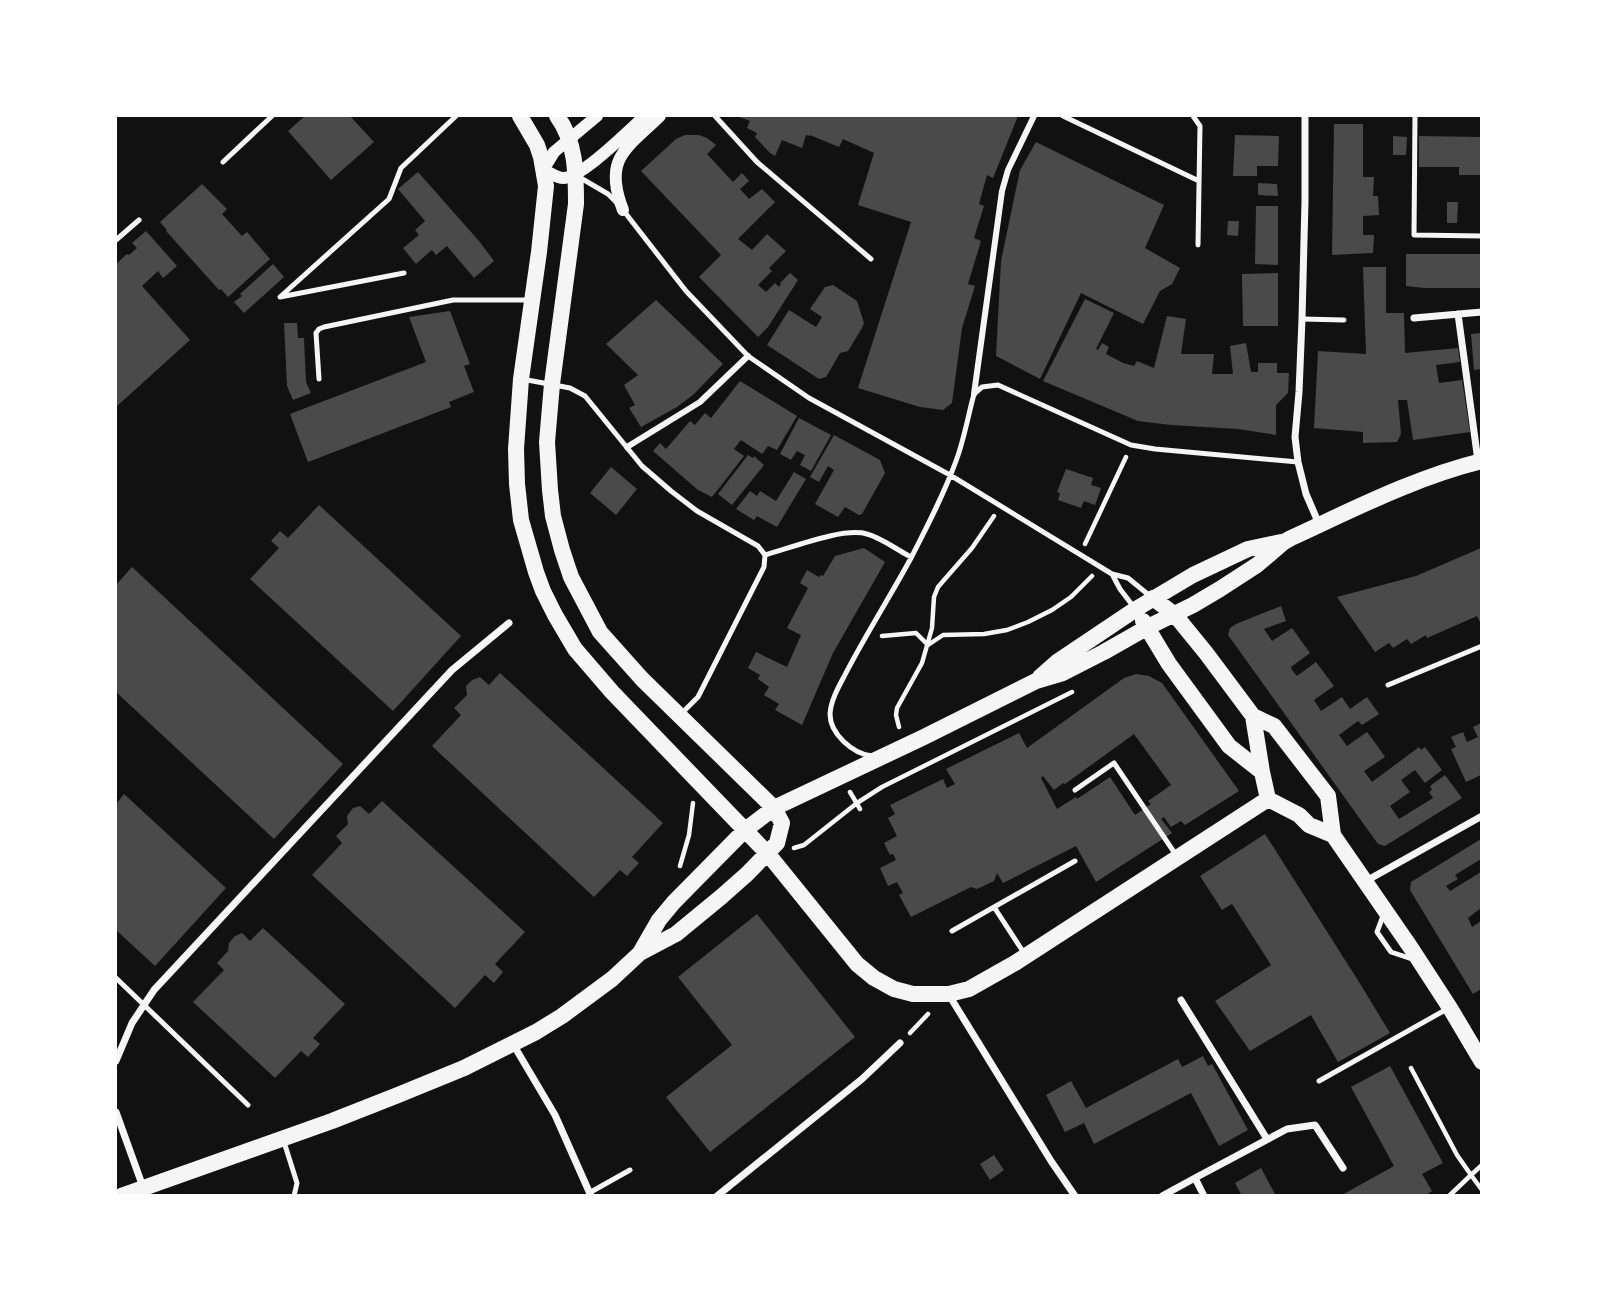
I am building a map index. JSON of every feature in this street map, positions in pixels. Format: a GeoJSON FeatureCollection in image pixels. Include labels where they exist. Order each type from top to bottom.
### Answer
{"type":"FeatureCollection","features":[{"type":"Feature","properties":{"kind":"main road"},"geometry":{"type":"LineString","coordinates":[[520,116],[537,145],[545,187],[521,379],[516,449],[521,520],[536,572],[555,615],[575,649],[611,692],[768,854],[857,964],[894,989],[914,994],[943,995],[969,989],[1025,956],[1268,799]]}},
{"type":"Feature","properties":{"kind":"main road"},"geometry":{"type":"LineString","coordinates":[[121,1195],[332,1121],[464,1068],[513,1044],[562,1016],[640,953],[676,934],[777,844],[782,823],[774,808],[642,679],[600,632],[571,577],[562,550],[553,516],[547,442],[576,204],[576,175],[570,140],[557,116]]}},
{"type":"Feature","properties":{"kind":"main road"},"geometry":{"type":"LineString","coordinates":[[640,953],[659,920],[674,902],[745,830],[774,808],[1036,681],[1063,673],[1175,615],[1257,565],[1284,542],[1422,481],[1480,462]]}},
{"type":"Feature","properties":{"kind":"main road"},"geometry":{"type":"LineString","coordinates":[[1036,681],[1057,662],[1153,598],[1193,575],[1248,549],[1284,542]]}},
{"type":"Feature","properties":{"kind":"main road"},"geometry":{"type":"LineString","coordinates":[[1153,598],[1175,615],[1252,716],[1268,799]]}},
{"type":"Feature","properties":{"kind":"main road"},"geometry":{"type":"LineString","coordinates":[[1136,609],[1169,663],[1229,746],[1262,772]]}},
{"type":"Feature","properties":{"kind":"main road"},"geometry":{"type":"LineString","coordinates":[[1252,716],[1275,726],[1328,796],[1333,835],[1450,1008],[1482,1062]]}},
{"type":"Feature","properties":{"kind":"main road"},"geometry":{"type":"LineString","coordinates":[[1268,799],[1299,815],[1309,825],[1333,835]]}},
{"type":"Feature","properties":{"kind":"street"},"geometry":{"type":"LineString","coordinates":[[597,116],[554,152],[543,170],[562,178],[576,175],[645,116]]}},
{"type":"Feature","properties":{"kind":"street"},"geometry":{"type":"LineString","coordinates":[[623,210],[617,194],[614,170],[626,148],[660,116]]}},
{"type":"Feature","properties":{"kind":"street"},"geometry":{"type":"LineString","coordinates":[[974,394],[1002,191],[1008,170],[1034,116]]}},
{"type":"Feature","properties":{"kind":"street"},"geometry":{"type":"LineString","coordinates":[[1305,116],[1302,318],[1295,437],[1306,494],[1319,525]]}},
{"type":"Feature","properties":{"kind":"street"},"geometry":{"type":"LineString","coordinates":[[1414,318],[1482,312]]}},
{"type":"Feature","properties":{"kind":"street"},"geometry":{"type":"LineString","coordinates":[[1458,314],[1480,462]]}},
{"type":"Feature","properties":{"kind":"street"},"geometry":{"type":"LineString","coordinates":[[627,447],[700,402],[748,356]]}},
{"type":"Feature","properties":{"kind":"street"},"geometry":{"type":"LineString","coordinates":[[116,1061],[132,1023],[154,990],[452,670],[509,623]]}},
{"type":"Feature","properties":{"kind":"street"},"geometry":{"type":"LineString","coordinates":[[1366,882],[1482,816]]}},
{"type":"Feature","properties":{"kind":"street"},"geometry":{"type":"LineString","coordinates":[[943,995],[1074,1195]]}},
{"type":"Feature","properties":{"kind":"street"},"geometry":{"type":"LineString","coordinates":[[1181,1000],[1267,1139]]}},
{"type":"Feature","properties":{"kind":"street"},"geometry":{"type":"LineString","coordinates":[[717,1195],[862,1079],[900,1043]]}},
{"type":"Feature","properties":{"kind":"street"},"geometry":{"type":"LineString","coordinates":[[513,1044],[555,1115],[590,1194]]}},
{"type":"Feature","properties":{"kind":"street"},"geometry":{"type":"LineString","coordinates":[[116,1112],[143,1187]]}},
{"type":"Feature","properties":{"kind":"street"},"geometry":{"type":"LineString","coordinates":[[1162,1195],[1287,1129],[1315,1125],[1343,1168]]}},
{"type":"Feature","properties":{"kind":"street"},"geometry":{"type":"LineString","coordinates":[[1195,1178],[1204,1195]]}},
{"type":"Feature","properties":{"kind":"lane"},"geometry":{"type":"LineString","coordinates":[[223,162],[272,116]]}},
{"type":"Feature","properties":{"kind":"lane"},"geometry":{"type":"LineString","coordinates":[[404,274],[280,296],[389,199],[401,167],[457,116]]}},
{"type":"Feature","properties":{"kind":"lane"},"geometry":{"type":"LineString","coordinates":[[715,116],[757,162],[871,259]]}},
{"type":"Feature","properties":{"kind":"lane"},"geometry":{"type":"LineString","coordinates":[[1063,116],[1077,119],[1199,181]]}},
{"type":"Feature","properties":{"kind":"lane"},"geometry":{"type":"LineString","coordinates":[[1193,116],[1200,126],[1198,245]]}},
{"type":"Feature","properties":{"kind":"lane"},"geometry":{"type":"LineString","coordinates":[[1415,116],[1414,234],[1482,236]]}},
{"type":"Feature","properties":{"kind":"lane"},"geometry":{"type":"LineString","coordinates":[[576,175],[608,194],[686,291],[748,356],[809,398],[950,475],[1112,574],[1128,578],[1153,598]]}},
{"type":"Feature","properties":{"kind":"lane"},"geometry":{"type":"LineString","coordinates":[[116,240],[138,219]]}},
{"type":"Feature","properties":{"kind":"lane"},"geometry":{"type":"LineString","coordinates":[[320,379],[316,333],[324,327],[453,300],[531,300]]}},
{"type":"Feature","properties":{"kind":"lane"},"geometry":{"type":"LineString","coordinates":[[1302,318],[1344,320]]}},
{"type":"Feature","properties":{"kind":"lane"},"geometry":{"type":"LineString","coordinates":[[521,379],[570,388],[586,396],[642,466],[697,511],[758,546],[765,555],[764,567],[698,697],[679,716]]}},
{"type":"Feature","properties":{"kind":"lane"},"geometry":{"type":"LineString","coordinates":[[881,758],[866,756],[842,740],[833,727],[830,714],[835,694],[935,509],[956,461],[974,394],[982,387],[999,385],[1131,445],[1298,463]]}},
{"type":"Feature","properties":{"kind":"lane"},"geometry":{"type":"LineString","coordinates":[[765,555],[838,534],[856,532],[870,534],[911,557]]}},
{"type":"Feature","properties":{"kind":"lane"},"geometry":{"type":"LineString","coordinates":[[1112,574],[1136,609]]}},
{"type":"Feature","properties":{"kind":"lane"},"geometry":{"type":"LineString","coordinates":[[1388,685],[1482,646]]}},
{"type":"Feature","properties":{"kind":"lane"},"geometry":{"type":"LineString","coordinates":[[1075,790],[1114,764],[1178,858]]}},
{"type":"Feature","properties":{"kind":"lane"},"geometry":{"type":"LineString","coordinates":[[952,931],[1075,861]]}},
{"type":"Feature","properties":{"kind":"lane"},"geometry":{"type":"LineString","coordinates":[[993,906],[1025,956]]}},
{"type":"Feature","properties":{"kind":"lane"},"geometry":{"type":"LineString","coordinates":[[116,978],[248,1105]]}},
{"type":"Feature","properties":{"kind":"lane"},"geometry":{"type":"LineString","coordinates":[[1319,1081],[1450,1008]]}},
{"type":"Feature","properties":{"kind":"lane"},"geometry":{"type":"LineString","coordinates":[[283,1138],[297,1183],[294,1195]]}},
{"type":"Feature","properties":{"kind":"lane"},"geometry":{"type":"LineString","coordinates":[[590,1194],[630,1170]]}},
{"type":"Feature","properties":{"kind":"path"},"geometry":{"type":"LineString","coordinates":[[1080,554],[1131,445]]}},
{"type":"Feature","properties":{"kind":"path"},"geometry":{"type":"LineString","coordinates":[[899,727],[897,708],[922,663],[932,628],[934,597],[938,587],[972,548],[1001,506]]}},
{"type":"Feature","properties":{"kind":"path"},"geometry":{"type":"LineString","coordinates":[[928,645],[943,635],[984,635],[1028,622],[1071,597],[1101,567]]}},
{"type":"Feature","properties":{"kind":"path"},"geometry":{"type":"LineString","coordinates":[[859,648],[876,637],[916,633],[928,645]]}},
{"type":"Feature","properties":{"kind":"path"},"geometry":{"type":"LineString","coordinates":[[768,854],[804,845],[882,787],[1070,695],[1077,689]]}},
{"type":"Feature","properties":{"kind":"path"},"geometry":{"type":"LineString","coordinates":[[857,803],[860,809]]}},
{"type":"Feature","properties":{"kind":"path"},"geometry":{"type":"LineString","coordinates":[[682,860],[689,835],[692,807]]}},
{"type":"Feature","properties":{"kind":"path"},"geometry":{"type":"LineString","coordinates":[[900,1043],[943,995]]}},
{"type":"Feature","properties":{"kind":"path"},"geometry":{"type":"LineString","coordinates":[[1411,1068],[1457,1155],[1482,1190]]}},
{"type":"Feature","properties":{"kind":"path"},"geometry":{"type":"LineString","coordinates":[[1449,1195],[1482,1165]]}},
{"type":"Feature","properties":{"kind":"building"},"geometry":{"type":"Polygon","coordinates":[[[305,116],[350,116],[374,142],[331,180],[288,131],[305,116]]]}},
{"type":"Feature","properties":{"kind":"building"},"geometry":{"type":"Polygon","coordinates":[[[737,116],[1018,116],[993,178],[987,175],[979,204],[984,206],[974,238],[981,241],[968,284],[975,286],[962,328],[952,403],[943,410],[920,407],[858,388],[911,222],[858,205],[874,153],[843,139],[839,147],[806,135],[802,148],[782,140],[775,156],[755,137],[757,133],[747,128],[750,121],[737,116]]]}},
{"type":"Feature","properties":{"kind":"building"},"geometry":{"type":"Polygon","coordinates":[[[1334,124],[1363,124],[1363,177],[1374,177],[1373,196],[1378,196],[1379,215],[1363,216],[1363,235],[1374,235],[1373,253],[1332,255],[1334,124]]]}},
{"type":"Feature","properties":{"kind":"building"},"geometry":{"type":"Polygon","coordinates":[[[685,135],[699,135],[716,145],[707,154],[733,182],[742,173],[749,181],[740,189],[749,199],[762,189],[775,202],[738,239],[752,250],[767,234],[786,251],[769,268],[772,271],[758,285],[766,292],[775,283],[779,287],[790,273],[798,280],[768,327],[758,337],[699,277],[721,255],[641,171],[676,139],[685,135]]]}},
{"type":"Feature","properties":{"kind":"building"},"geometry":{"type":"Polygon","coordinates":[[[1235,135],[1279,136],[1278,166],[1257,166],[1257,176],[1233,176],[1235,135]]]}},
{"type":"Feature","properties":{"kind":"building"},"geometry":{"type":"Polygon","coordinates":[[[1393,136],[1407,137],[1406,155],[1393,155],[1393,136]]]}},
{"type":"Feature","properties":{"kind":"building"},"geometry":{"type":"Polygon","coordinates":[[[1419,136],[1481,137],[1481,175],[1459,175],[1459,167],[1419,167],[1419,136]]]}},
{"type":"Feature","properties":{"kind":"building"},"geometry":{"type":"Polygon","coordinates":[[[1036,142],[1164,205],[1145,248],[1180,268],[1172,284],[1160,291],[1143,324],[1081,293],[1040,379],[996,356],[1001,261],[1020,170],[1036,142]]]}},
{"type":"Feature","properties":{"kind":"building"},"geometry":{"type":"Polygon","coordinates":[[[418,172],[494,261],[474,278],[447,246],[436,255],[432,250],[416,264],[403,248],[419,235],[415,230],[425,221],[398,189],[418,172]]]}},
{"type":"Feature","properties":{"kind":"building"},"geometry":{"type":"Polygon","coordinates":[[[1258,183],[1277,184],[1278,196],[1258,195],[1258,183]]]}},
{"type":"Feature","properties":{"kind":"building"},"geometry":{"type":"Polygon","coordinates":[[[202,184],[227,209],[222,214],[242,236],[247,232],[270,259],[228,297],[160,222],[202,184]]]}},
{"type":"Feature","properties":{"kind":"building"},"geometry":{"type":"Polygon","coordinates":[[[1447,202],[1458,202],[1457,223],[1447,223],[1447,202]]]}},
{"type":"Feature","properties":{"kind":"building"},"geometry":{"type":"Polygon","coordinates":[[[1256,206],[1278,206],[1278,265],[1255,264],[1256,206]]]}},
{"type":"Feature","properties":{"kind":"building"},"geometry":{"type":"Polygon","coordinates":[[[1228,221],[1239,221],[1238,236],[1227,235],[1228,221]]]}},
{"type":"Feature","properties":{"kind":"building"},"geometry":{"type":"Polygon","coordinates":[[[146,231],[177,266],[163,278],[158,271],[142,286],[190,340],[116,407],[116,264],[137,248],[132,243],[146,231]]]}},
{"type":"Feature","properties":{"kind":"building"},"geometry":{"type":"Polygon","coordinates":[[[1406,254],[1481,254],[1481,288],[1406,286],[1406,254]]]}},
{"type":"Feature","properties":{"kind":"building"},"geometry":{"type":"Polygon","coordinates":[[[273,264],[284,277],[244,313],[234,302],[273,264]]]}},
{"type":"Feature","properties":{"kind":"building"},"geometry":{"type":"Polygon","coordinates":[[[1363,267],[1386,267],[1386,313],[1404,313],[1405,353],[1458,348],[1460,362],[1436,365],[1439,383],[1462,380],[1470,432],[1413,440],[1407,400],[1398,400],[1401,434],[1397,442],[1363,443],[1363,432],[1314,428],[1318,351],[1366,354],[1363,267]]]}},
{"type":"Feature","properties":{"kind":"building"},"geometry":{"type":"Polygon","coordinates":[[[1278,273],[1278,326],[1243,326],[1242,274],[1278,273]]]}},
{"type":"Feature","properties":{"kind":"building"},"geometry":{"type":"Polygon","coordinates":[[[833,285],[857,301],[864,323],[848,351],[840,353],[826,377],[819,379],[767,345],[789,310],[816,327],[822,317],[810,309],[825,287],[833,285]]]}},
{"type":"Feature","properties":{"kind":"building"},"geometry":{"type":"Polygon","coordinates":[[[1085,299],[1114,313],[1096,349],[1098,350],[1102,343],[1109,347],[1106,354],[1123,363],[1134,366],[1137,361],[1154,368],[1167,316],[1186,319],[1181,354],[1214,354],[1212,374],[1233,374],[1230,346],[1246,343],[1251,372],[1258,372],[1258,363],[1277,363],[1277,373],[1289,373],[1288,393],[1276,405],[1276,435],[1238,429],[1138,421],[1043,381],[1085,299]]]}},
{"type":"Feature","properties":{"kind":"building"},"geometry":{"type":"Polygon","coordinates":[[[656,300],[723,364],[694,394],[641,427],[629,408],[635,405],[624,385],[638,375],[606,344],[656,300]]]}},
{"type":"Feature","properties":{"kind":"building"},"geometry":{"type":"Polygon","coordinates":[[[450,311],[470,364],[464,366],[474,392],[449,402],[451,407],[308,462],[290,414],[426,362],[409,317],[450,311]]]}},
{"type":"Feature","properties":{"kind":"building"},"geometry":{"type":"Polygon","coordinates":[[[284,323],[297,323],[298,338],[304,338],[306,382],[311,393],[293,400],[287,386],[284,323]]]}},
{"type":"Feature","properties":{"kind":"building"},"geometry":{"type":"Polygon","coordinates":[[[1481,333],[1481,369],[1474,370],[1471,334],[1481,333]]]}},
{"type":"Feature","properties":{"kind":"building"},"geometry":{"type":"Polygon","coordinates":[[[740,381],[797,416],[777,450],[768,446],[762,454],[741,440],[734,449],[744,456],[712,497],[698,490],[653,451],[660,443],[666,449],[690,421],[695,425],[705,413],[711,418],[740,381]]]}},
{"type":"Feature","properties":{"kind":"building"},"geometry":{"type":"Polygon","coordinates":[[[799,418],[831,435],[811,471],[800,465],[805,455],[797,451],[791,460],[780,454],[799,418]]]}},
{"type":"Feature","properties":{"kind":"building"},"geometry":{"type":"Polygon","coordinates":[[[834,435],[880,460],[885,473],[859,515],[845,507],[838,517],[815,504],[834,470],[828,466],[819,482],[810,477],[834,435]]]}},
{"type":"Feature","properties":{"kind":"building"},"geometry":{"type":"Polygon","coordinates":[[[748,455],[753,458],[754,456],[764,465],[732,505],[718,494],[748,455]]]}},
{"type":"Feature","properties":{"kind":"building"},"geometry":{"type":"Polygon","coordinates":[[[611,467],[637,489],[616,515],[590,493],[611,467]]]}},
{"type":"Feature","properties":{"kind":"building"},"geometry":{"type":"Polygon","coordinates":[[[1066,469],[1093,478],[1091,485],[1101,488],[1095,505],[1084,501],[1081,508],[1058,500],[1060,493],[1057,492],[1066,469]]]}},
{"type":"Feature","properties":{"kind":"building"},"geometry":{"type":"Polygon","coordinates":[[[794,472],[806,479],[777,527],[757,516],[754,520],[736,509],[750,491],[757,496],[760,491],[776,501],[794,472]]]}},
{"type":"Feature","properties":{"kind":"building"},"geometry":{"type":"Polygon","coordinates":[[[319,505],[461,636],[393,711],[250,579],[279,548],[271,541],[280,531],[288,538],[319,505]]]}},
{"type":"Feature","properties":{"kind":"building"},"geometry":{"type":"Polygon","coordinates":[[[864,548],[885,562],[833,653],[802,725],[775,710],[779,704],[764,695],[769,687],[758,679],[760,675],[748,668],[756,652],[787,667],[801,635],[787,628],[808,588],[800,583],[807,570],[819,577],[823,576],[835,556],[864,548]]]}},
{"type":"Feature","properties":{"kind":"building"},"geometry":{"type":"Polygon","coordinates":[[[1481,548],[1481,624],[1477,616],[1427,638],[1426,635],[1411,644],[1407,639],[1393,648],[1389,643],[1375,652],[1337,597],[1416,576],[1481,548]]]}},
{"type":"Feature","properties":{"kind":"building"},"geometry":{"type":"Polygon","coordinates":[[[132,567],[343,764],[274,839],[116,692],[116,585],[132,567]]]}},
{"type":"Feature","properties":{"kind":"building"},"geometry":{"type":"Polygon","coordinates":[[[1281,606],[1286,621],[1264,629],[1272,641],[1292,628],[1310,653],[1291,667],[1292,670],[1297,676],[1316,662],[1334,686],[1314,700],[1321,711],[1342,697],[1350,709],[1367,697],[1379,714],[1362,725],[1358,721],[1339,735],[1347,746],[1367,732],[1376,744],[1385,757],[1364,771],[1372,782],[1419,747],[1421,750],[1425,747],[1442,770],[1425,783],[1415,770],[1401,780],[1410,792],[1390,806],[1399,819],[1433,798],[1429,792],[1432,790],[1430,786],[1445,775],[1462,798],[1385,846],[1378,844],[1228,635],[1230,628],[1236,624],[1281,606]]]}},
{"type":"Feature","properties":{"kind":"building"},"geometry":{"type":"Polygon","coordinates":[[[500,673],[663,823],[632,857],[639,863],[627,876],[620,870],[594,897],[432,746],[461,715],[454,708],[467,695],[466,686],[480,677],[489,685],[500,673]]]}},
{"type":"Feature","properties":{"kind":"building"},"geometry":{"type":"Polygon","coordinates":[[[1136,674],[1149,676],[1162,683],[1239,791],[1185,825],[1181,821],[1171,827],[1164,817],[1161,819],[1172,833],[1096,882],[1076,846],[1003,883],[997,873],[994,881],[977,889],[971,887],[911,917],[899,895],[903,893],[897,882],[888,886],[880,868],[896,860],[884,843],[897,836],[888,818],[895,814],[890,805],[943,779],[947,788],[955,784],[946,769],[1019,733],[1027,748],[1124,678],[1136,674]],[[1134,734],[1054,790],[1043,776],[1041,778],[1057,809],[1110,777],[1135,815],[1151,804],[1148,801],[1171,785],[1134,734]]]}},
{"type":"Feature","properties":{"kind":"building"},"geometry":{"type":"Polygon","coordinates":[[[1481,723],[1481,775],[1466,782],[1451,749],[1456,747],[1451,737],[1463,732],[1467,742],[1478,737],[1473,727],[1481,723]]]}},
{"type":"Feature","properties":{"kind":"building"},"geometry":{"type":"Polygon","coordinates":[[[124,794],[226,888],[155,966],[116,930],[116,804],[124,794]]]}},
{"type":"Feature","properties":{"kind":"building"},"geometry":{"type":"Polygon","coordinates":[[[382,801],[525,932],[495,964],[503,972],[494,983],[485,975],[455,1008],[312,875],[342,843],[336,836],[348,824],[347,816],[353,808],[360,806],[369,814],[382,801]]]}},
{"type":"Feature","properties":{"kind":"building"},"geometry":{"type":"Polygon","coordinates":[[[1265,834],[1390,1033],[1338,1062],[1311,1015],[1250,1051],[1215,1001],[1271,965],[1232,904],[1222,910],[1200,876],[1265,834]]]}},
{"type":"Feature","properties":{"kind":"building"},"geometry":{"type":"Polygon","coordinates":[[[1481,839],[1481,859],[1455,875],[1458,879],[1446,886],[1450,891],[1481,872],[1481,908],[1468,918],[1472,927],[1481,921],[1481,989],[1473,994],[1410,890],[1411,882],[1481,839]]]}},
{"type":"Feature","properties":{"kind":"building"},"geometry":{"type":"Polygon","coordinates":[[[757,914],[855,1037],[710,1152],[666,1097],[732,1045],[678,977],[757,914]]]}},
{"type":"Feature","properties":{"kind":"building"},"geometry":{"type":"Polygon","coordinates":[[[263,928],[345,1004],[313,1038],[320,1044],[308,1057],[301,1051],[275,1078],[193,1002],[224,970],[217,963],[228,951],[229,943],[235,936],[242,933],[250,941],[263,928]]]}},
{"type":"Feature","properties":{"kind":"building"},"geometry":{"type":"Polygon","coordinates":[[[1203,1056],[1208,1066],[1212,1064],[1248,1130],[1219,1146],[1191,1093],[1094,1144],[1084,1123],[1065,1132],[1046,1095],[1071,1081],[1086,1108],[1178,1059],[1182,1067],[1203,1056]]]}},
{"type":"Feature","properties":{"kind":"building"},"geometry":{"type":"Polygon","coordinates":[[[1390,1066],[1443,1163],[1422,1174],[1432,1191],[1425,1196],[1340,1196],[1394,1166],[1351,1087],[1390,1066]]]}},
{"type":"Feature","properties":{"kind":"building"},"geometry":{"type":"Polygon","coordinates":[[[994,1155],[1004,1170],[990,1180],[980,1164],[994,1155]]]}},
{"type":"Feature","properties":{"kind":"building"},"geometry":{"type":"Polygon","coordinates":[[[1261,1168],[1276,1196],[1242,1196],[1235,1183],[1261,1168]]]}}]}
